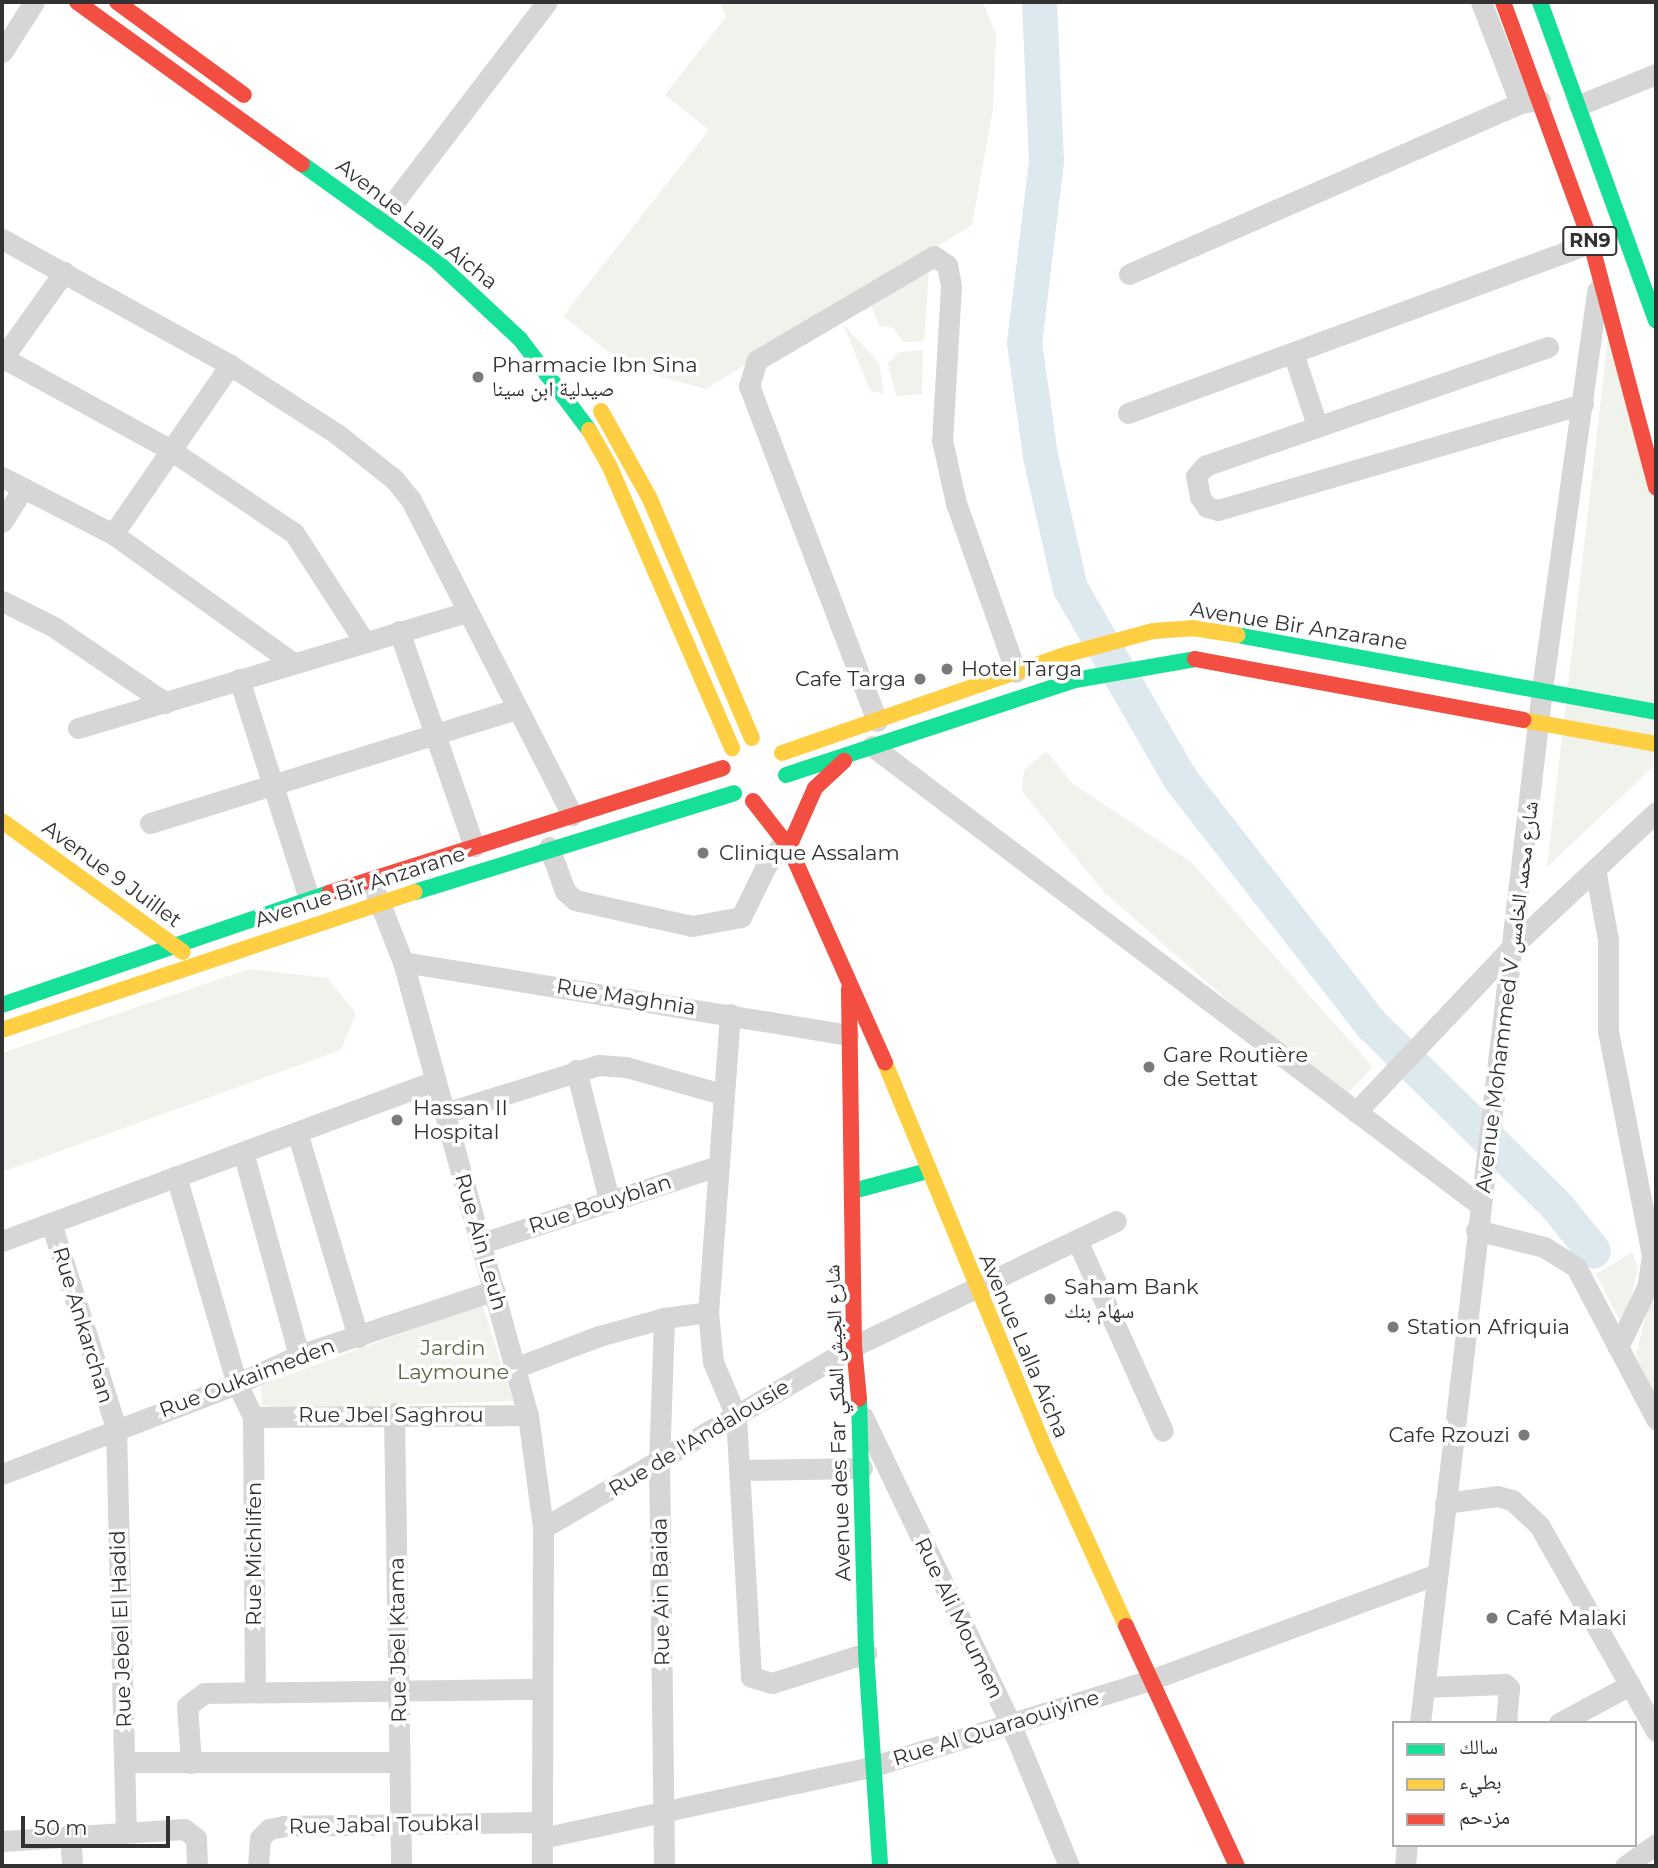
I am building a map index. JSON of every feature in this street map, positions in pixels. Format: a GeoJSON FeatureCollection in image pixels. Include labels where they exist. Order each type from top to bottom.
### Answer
{"type":"FeatureCollection","features":[{"type":"Feature","properties":{"kind":"street"},"geometry":{"type":"LineString","coordinates":[[2,51],[34,2]]}},
{"type":"Feature","properties":{"kind":"street","name":"Avenue Lalla Aicha"},"geometry":{"type":"LineString","coordinates":[[76,2],[389,207],[495,312],[581,416],[646,544],[732,748]]}},
{"type":"Feature","properties":{"kind":"street"},"geometry":{"type":"LineString","coordinates":[[117,2],[140,8],[259,106]]}},
{"type":"Feature","properties":{"kind":"street"},"geometry":{"type":"LineString","coordinates":[[389,207],[547,2]]}},
{"type":"Feature","properties":{"kind":"street"},"geometry":{"type":"LineString","coordinates":[[1129,274],[1530,102],[1481,2]]}},
{"type":"Feature","properties":{"kind":"street","name":"RN9"},"geometry":{"type":"LineString","coordinates":[[1503,2],[1530,102],[1591,243],[1656,487]]}},
{"type":"Feature","properties":{"kind":"street","name":"RN9"},"geometry":{"type":"LineString","coordinates":[[1541,2],[1656,321]]}},
{"type":"Feature","properties":{"kind":"street"},"geometry":{"type":"LineString","coordinates":[[122,32],[140,8]]}},
{"type":"Feature","properties":{"kind":"street"},"geometry":{"type":"LineString","coordinates":[[1579,104],[1656,74]]}},
{"type":"Feature","properties":{"kind":"street"},"geometry":{"type":"LineString","coordinates":[[2,239],[230,365],[337,434],[394,479],[411,500],[572,815]]}},
{"type":"Feature","properties":{"kind":"street"},"geometry":{"type":"LineString","coordinates":[[1128,413],[1591,243]]}},
{"type":"Feature","properties":{"kind":"street"},"geometry":{"type":"LineString","coordinates":[[877,721],[749,386],[757,360],[934,256],[947,265],[951,286],[940,416],[943,448],[956,503],[1016,672]]}},
{"type":"Feature","properties":{"kind":"street"},"geometry":{"type":"LineString","coordinates":[[64,272],[2,358],[169,449],[294,533],[363,641]]}},
{"type":"Feature","properties":{"kind":"street","name":"Avenue Mohammed V شارع محمد الخامس"},"geometry":{"type":"LineString","coordinates":[[1420,1721],[1476,1230],[1541,724],[1542,689],[1600,273]]}},
{"type":"Feature","properties":{"kind":"street"},"geometry":{"type":"LineString","coordinates":[[1548,346],[1317,425],[1199,469],[1195,480],[1203,503],[1219,510],[1583,404]]}},
{"type":"Feature","properties":{"kind":"street"},"geometry":{"type":"LineString","coordinates":[[1293,353],[1317,425]]}},
{"type":"Feature","properties":{"kind":"street"},"geometry":{"type":"LineString","coordinates":[[113,534],[169,449],[230,365]]}},
{"type":"Feature","properties":{"kind":"street"},"geometry":{"type":"LineString","coordinates":[[591,397],[649,497],[752,738]]}},
{"type":"Feature","properties":{"kind":"street"},"geometry":{"type":"LineString","coordinates":[[2,477],[113,534],[292,662]]}},
{"type":"Feature","properties":{"kind":"street"},"geometry":{"type":"LineString","coordinates":[[2,522],[23,488]]}},
{"type":"Feature","properties":{"kind":"street"},"geometry":{"type":"LineString","coordinates":[[2,600],[54,627],[166,703]]}},
{"type":"Feature","properties":{"kind":"street"},"geometry":{"type":"LineString","coordinates":[[78,728],[466,612]]}},
{"type":"Feature","properties":{"kind":"street","name":"Avenue Bir Anzarane"},"geometry":{"type":"LineString","coordinates":[[782,753],[1068,654],[1127,637],[1192,628],[1542,689],[1656,712]]}},
{"type":"Feature","properties":{"kind":"street"},"geometry":{"type":"LineString","coordinates":[[399,631],[432,734],[474,846]]}},
{"type":"Feature","properties":{"kind":"street"},"geometry":{"type":"LineString","coordinates":[[753,801],[866,748],[1074,680],[1149,662],[1208,659],[1656,744]]}},
{"type":"Feature","properties":{"kind":"street"},"geometry":{"type":"LineString","coordinates":[[239,679],[309,899]]}},
{"type":"Feature","properties":{"kind":"street"},"geometry":{"type":"LineString","coordinates":[[150,823],[273,787],[517,709]]}},
{"type":"Feature","properties":{"kind":"street"},"geometry":{"type":"LineString","coordinates":[[908,772],[918,731]]}},
{"type":"Feature","properties":{"kind":"street"},"geometry":{"type":"LineString","coordinates":[[752,738],[769,741],[782,753],[779,790],[786,842],[753,801],[734,793],[723,768],[732,748],[752,738]]}},
{"type":"Feature","properties":{"kind":"street"},"geometry":{"type":"LineString","coordinates":[[866,748],[908,772],[1356,1112],[1481,1198]]}},
{"type":"Feature","properties":{"kind":"street"},"geometry":{"type":"LineString","coordinates":[[549,847],[565,891],[575,900],[692,926],[741,917],[766,866],[786,842],[815,788],[866,748]]}},
{"type":"Feature","properties":{"kind":"street","name":"Avenue Bir Anzarane"},"geometry":{"type":"LineString","coordinates":[[2,1004],[172,944],[370,879],[723,768]]}},
{"type":"Feature","properties":{"kind":"street","name":"Avenue Bir Anzarane"},"geometry":{"type":"LineString","coordinates":[[2,1031],[197,963],[549,847],[734,793]]}},
{"type":"Feature","properties":{"kind":"street"},"geometry":{"type":"LineString","coordinates":[[1356,1112],[1514,944],[1656,812]]}},
{"type":"Feature","properties":{"kind":"street","name":"Avenue 9 Juillet"},"geometry":{"type":"LineString","coordinates":[[2,821],[197,963]]}},
{"type":"Feature","properties":{"kind":"street","name":"Avenue Lalla Aicha"},"geometry":{"type":"LineString","coordinates":[[786,842],[850,979],[976,1288],[1237,1866]]}},
{"type":"Feature","properties":{"kind":"street"},"geometry":{"type":"LineString","coordinates":[[1595,869],[1608,939],[1608,1031],[1652,1255],[1648,1285],[1618,1347]]}},
{"type":"Feature","properties":{"kind":"street","name":"Rue Ain Leuh"},"geometry":{"type":"LineString","coordinates":[[370,879],[403,962],[517,1367],[528,1415],[542,1528],[542,1866]]}},
{"type":"Feature","properties":{"kind":"street","name":"Rue Maghnia"},"geometry":{"type":"LineString","coordinates":[[403,962],[848,1035]]}},
{"type":"Feature","properties":{"kind":"street","name":"Avenue des Far شارع الجيش الملكي"},"geometry":{"type":"LineString","coordinates":[[850,979],[848,1035],[854,1346],[860,1411],[866,1653],[880,1866]]}},
{"type":"Feature","properties":{"kind":"street"},"geometry":{"type":"LineString","coordinates":[[730,1014],[708,1312],[710,1353],[736,1416],[742,1470],[751,1677],[768,1684],[866,1653]]}},
{"type":"Feature","properties":{"kind":"street"},"geometry":{"type":"LineString","coordinates":[[445,1112],[576,1070],[618,1065],[722,1094]]}},
{"type":"Feature","properties":{"kind":"street"},"geometry":{"type":"LineString","coordinates":[[576,1070],[609,1199]]}},
{"type":"Feature","properties":{"kind":"street"},"geometry":{"type":"LineString","coordinates":[[2,1241],[435,1081]]}},
{"type":"Feature","properties":{"kind":"street"},"geometry":{"type":"LineString","coordinates":[[297,1132],[358,1337]]}},
{"type":"Feature","properties":{"kind":"street"},"geometry":{"type":"LineString","coordinates":[[243,1152],[299,1355]]}},
{"type":"Feature","properties":{"kind":"street","name":"Rue Bouyblan"},"geometry":{"type":"LineString","coordinates":[[482,1244],[609,1199],[718,1166]]}},
{"type":"Feature","properties":{"kind":"street"},"geometry":{"type":"LineString","coordinates":[[853,1191],[927,1171]]}},
{"type":"Feature","properties":{"kind":"street"},"geometry":{"type":"LineString","coordinates":[[176,1175],[237,1384],[253,1417]]}},
{"type":"Feature","properties":{"kind":"street","name":"Rue de l'Andalousie"},"geometry":{"type":"LineString","coordinates":[[542,1528],[659,1463],[854,1346],[1116,1221]]}},
{"type":"Feature","properties":{"kind":"street","name":"Rue Ankarchan"},"geometry":{"type":"LineString","coordinates":[[51,1223],[116,1428]]}},
{"type":"Feature","properties":{"kind":"street"},"geometry":{"type":"LineString","coordinates":[[1476,1230],[1544,1247],[1576,1267],[1656,1419]]}},
{"type":"Feature","properties":{"kind":"street"},"geometry":{"type":"LineString","coordinates":[[1077,1240],[1163,1431]]}},
{"type":"Feature","properties":{"kind":"street","name":"Rue Oukaimeden"},"geometry":{"type":"LineString","coordinates":[[2,1474],[116,1428],[237,1384],[299,1355],[495,1290]]}},
{"type":"Feature","properties":{"kind":"street"},"geometry":{"type":"LineString","coordinates":[[517,1367],[664,1318],[708,1312]]}},
{"type":"Feature","properties":{"kind":"street","name":"Rue Ain Baida"},"geometry":{"type":"LineString","coordinates":[[664,1318],[659,1463],[664,1866]]}},
{"type":"Feature","properties":{"kind":"street","name":"Rue Ali Moumen"},"geometry":{"type":"LineString","coordinates":[[860,1411],[1011,1725],[1069,1866]]}},
{"type":"Feature","properties":{"kind":"street","name":"Rue Jbel Saghrou"},"geometry":{"type":"LineString","coordinates":[[253,1417],[394,1413],[528,1415]]}},
{"type":"Feature","properties":{"kind":"street","name":"Rue Jbel Ktama"},"geometry":{"type":"LineString","coordinates":[[394,1413],[401,1866]]}},
{"type":"Feature","properties":{"kind":"street","name":"Rue Michlifen"},"geometry":{"type":"LineString","coordinates":[[253,1417],[255,1690]]}},
{"type":"Feature","properties":{"kind":"street","name":"Rue Jebel El Hadid"},"geometry":{"type":"LineString","coordinates":[[116,1428],[126,1830]]}},
{"type":"Feature","properties":{"kind":"street"},"geometry":{"type":"LineString","coordinates":[[742,1470],[862,1468]]}},
{"type":"Feature","properties":{"kind":"street"},"geometry":{"type":"LineString","coordinates":[[1445,1503],[1497,1496],[1512,1500],[1532,1517],[1656,1731]]}},
{"type":"Feature","properties":{"kind":"street","name":"Rue Al Quaraouiyine"},"geometry":{"type":"LineString","coordinates":[[541,1830],[664,1810],[874,1766],[1153,1679],[1437,1574]]}},
{"type":"Feature","properties":{"kind":"street"},"geometry":{"type":"LineString","coordinates":[[1424,1687],[1505,1684],[1509,1688],[1506,1721]]}},
{"type":"Feature","properties":{"kind":"street"},"geometry":{"type":"LineString","coordinates":[[1563,1721],[1630,1685]]}},
{"type":"Feature","properties":{"kind":"street"},"geometry":{"type":"LineString","coordinates":[[191,1763],[186,1715],[197,1695],[255,1690],[542,1689]]}},
{"type":"Feature","properties":{"kind":"street"},"geometry":{"type":"LineString","coordinates":[[124,1762],[400,1762]]}},
{"type":"Feature","properties":{"kind":"street","name":"Rue Jabal Toubkal"},"geometry":{"type":"LineString","coordinates":[[258,1866],[260,1838],[269,1829],[401,1824],[541,1830]]}},
{"type":"Feature","properties":{"kind":"street"},"geometry":{"type":"LineString","coordinates":[[2,1841],[126,1830],[190,1831],[195,1838],[197,1866]]}},
{"type":"Feature","properties":{"kind":"street"},"geometry":{"type":"LineString","coordinates":[[70,1834],[72,1866]]}},
{"type":"Feature","properties":{"kind":"street"},"geometry":{"type":"LineString","coordinates":[[1625,1866],[1656,1844]]}},
{"type":"Feature","properties":{"kind":"street"},"geometry":{"type":"LineString","coordinates":[[1405,1866],[1407,1847]]}},
{"type":"Feature","properties":{"kind":"green space"},"geometry":{"type":"Polygon","coordinates":[[[720,2],[983,2],[996,35],[993,109],[972,225],[706,389],[629,368],[563,316],[709,130],[665,95],[726,17],[720,2]]]}},
{"type":"Feature","properties":{"kind":"green space"},"geometry":{"type":"Polygon","coordinates":[[[929,270],[924,341],[903,342],[894,328],[879,326],[870,301],[929,270]]]}},
{"type":"Feature","properties":{"kind":"green space"},"geometry":{"type":"Polygon","coordinates":[[[843,324],[879,363],[884,394],[870,390],[843,324]]]}},
{"type":"Feature","properties":{"kind":"green space"},"geometry":{"type":"Polygon","coordinates":[[[1608,338],[1656,501],[1653,767],[1547,867],[1608,338]]]}},
{"type":"Feature","properties":{"kind":"green space"},"geometry":{"type":"Polygon","coordinates":[[[923,350],[922,394],[896,396],[888,363],[900,352],[923,350]]]}},
{"type":"Feature","properties":{"kind":"green space"},"geometry":{"type":"Polygon","coordinates":[[[1046,751],[1073,784],[1191,862],[1373,1067],[1348,1093],[1241,1012],[1104,892],[1022,791],[1024,770],[1046,751]]]}},
{"type":"Feature","properties":{"kind":"green space"},"geometry":{"type":"Polygon","coordinates":[[[249,969],[327,978],[356,1013],[341,1050],[2,1172],[2,1053],[249,969]]]}},
{"type":"Feature","properties":{"kind":"green space"},"geometry":{"type":"Polygon","coordinates":[[[1632,1252],[1638,1267],[1624,1329],[1596,1274],[1632,1252]]]}},
{"type":"Feature","properties":{"kind":"green space"},"geometry":{"type":"Polygon","coordinates":[[[1650,1299],[1656,1308],[1656,1404],[1636,1355],[1650,1299]]]}},
{"type":"Feature","properties":{"kind":"green space","name":"Jardin Laymoune"},"geometry":{"type":"Polygon","coordinates":[[[482,1304],[513,1401],[278,1409],[262,1405],[261,1385],[482,1304]]]}},
{"type":"Feature","properties":{"kind":"waterway"},"geometry":{"type":"LineString","coordinates":[[1039,2],[1046,161],[1024,342],[1040,456],[1070,588],[1181,780],[1372,1025],[1555,1204],[1593,1251]]}},
{"type":"Feature","properties":{"kind":"traffic: fast"},"geometry":{"type":"LineString","coordinates":[[1540,2],[1656,321]]}},
{"type":"Feature","properties":{"kind":"traffic: fast"},"geometry":{"type":"LineString","coordinates":[[302,164],[433,258],[520,339],[589,430]]}},
{"type":"Feature","properties":{"kind":"traffic: fast"},"geometry":{"type":"LineString","coordinates":[[1237,635],[1656,712]]}},
{"type":"Feature","properties":{"kind":"traffic: fast"},"geometry":{"type":"LineString","coordinates":[[786,775],[1075,680],[1195,659]]}},
{"type":"Feature","properties":{"kind":"traffic: fast"},"geometry":{"type":"LineString","coordinates":[[415,892],[734,793]]}},
{"type":"Feature","properties":{"kind":"traffic: fast"},"geometry":{"type":"LineString","coordinates":[[2,1005],[329,893]]}},
{"type":"Feature","properties":{"kind":"traffic: fast"},"geometry":{"type":"LineString","coordinates":[[853,1191],[927,1171]]}},
{"type":"Feature","properties":{"kind":"traffic: fast"},"geometry":{"type":"LineString","coordinates":[[859,1399],[866,1653],[880,1866]]}},
{"type":"Feature","properties":{"kind":"traffic: slow"},"geometry":{"type":"LineString","coordinates":[[601,411],[649,497],[752,738]]}},
{"type":"Feature","properties":{"kind":"traffic: slow"},"geometry":{"type":"LineString","coordinates":[[589,430],[609,465],[732,748]]}},
{"type":"Feature","properties":{"kind":"traffic: slow"},"geometry":{"type":"LineString","coordinates":[[782,753],[1068,654],[1153,631],[1192,628],[1237,635]]}},
{"type":"Feature","properties":{"kind":"traffic: slow"},"geometry":{"type":"LineString","coordinates":[[1523,720],[1656,744]]}},
{"type":"Feature","properties":{"kind":"traffic: slow"},"geometry":{"type":"LineString","coordinates":[[2,821],[183,952]]}},
{"type":"Feature","properties":{"kind":"traffic: slow"},"geometry":{"type":"LineString","coordinates":[[2,1030],[415,892]]}},
{"type":"Feature","properties":{"kind":"traffic: slow"},"geometry":{"type":"LineString","coordinates":[[885,1063],[1046,1451],[1126,1626]]}},
{"type":"Feature","properties":{"kind":"traffic: jam"},"geometry":{"type":"LineString","coordinates":[[77,2],[302,164]]}},
{"type":"Feature","properties":{"kind":"traffic: jam"},"geometry":{"type":"LineString","coordinates":[[117,2],[244,95]]}},
{"type":"Feature","properties":{"kind":"traffic: jam"},"geometry":{"type":"LineString","coordinates":[[1503,2],[1591,243],[1656,487]]}},
{"type":"Feature","properties":{"kind":"traffic: jam"},"geometry":{"type":"LineString","coordinates":[[1195,659],[1523,720]]}},
{"type":"Feature","properties":{"kind":"traffic: jam"},"geometry":{"type":"LineString","coordinates":[[789,847],[815,788],[844,761]]}},
{"type":"Feature","properties":{"kind":"traffic: jam"},"geometry":{"type":"LineString","coordinates":[[329,893],[723,768]]}},
{"type":"Feature","properties":{"kind":"traffic: jam"},"geometry":{"type":"LineString","coordinates":[[753,801],[789,847],[885,1063]]}},
{"type":"Feature","properties":{"kind":"traffic: jam"},"geometry":{"type":"LineString","coordinates":[[849,989],[854,1346],[859,1399]]}},
{"type":"Feature","properties":{"kind":"traffic: jam"},"geometry":{"type":"LineString","coordinates":[[1126,1626],[1237,1866]]}},
{"type":"Feature","properties":{"kind":"place","name":"Pharmacie Ibn Sina صيدلية ابن سينا"},"geometry":{"type":"Point","coordinates":[478,377]}},
{"type":"Feature","properties":{"kind":"place","name":"Hotel Targa"},"geometry":{"type":"Point","coordinates":[947,669]}},
{"type":"Feature","properties":{"kind":"place","name":"Cafe Targa"},"geometry":{"type":"Point","coordinates":[920,679]}},
{"type":"Feature","properties":{"kind":"place","name":"Clinique Assalam"},"geometry":{"type":"Point","coordinates":[703,853]}},
{"type":"Feature","properties":{"kind":"place","name":"Gare Routière de Settat"},"geometry":{"type":"Point","coordinates":[1149,1067]}},
{"type":"Feature","properties":{"kind":"place","name":"Hassan II Hospital"},"geometry":{"type":"Point","coordinates":[397,1120]}},
{"type":"Feature","properties":{"kind":"place","name":"Saham Bank سهام بنك"},"geometry":{"type":"Point","coordinates":[1050,1299]}},
{"type":"Feature","properties":{"kind":"place","name":"Station Afriquia"},"geometry":{"type":"Point","coordinates":[1393,1327]}},
{"type":"Feature","properties":{"kind":"place","name":"Cafe Rzouzi"},"geometry":{"type":"Point","coordinates":[1524,1435]}},
{"type":"Feature","properties":{"kind":"place","name":"Café Malaki"},"geometry":{"type":"Point","coordinates":[1492,1618]}}]}
